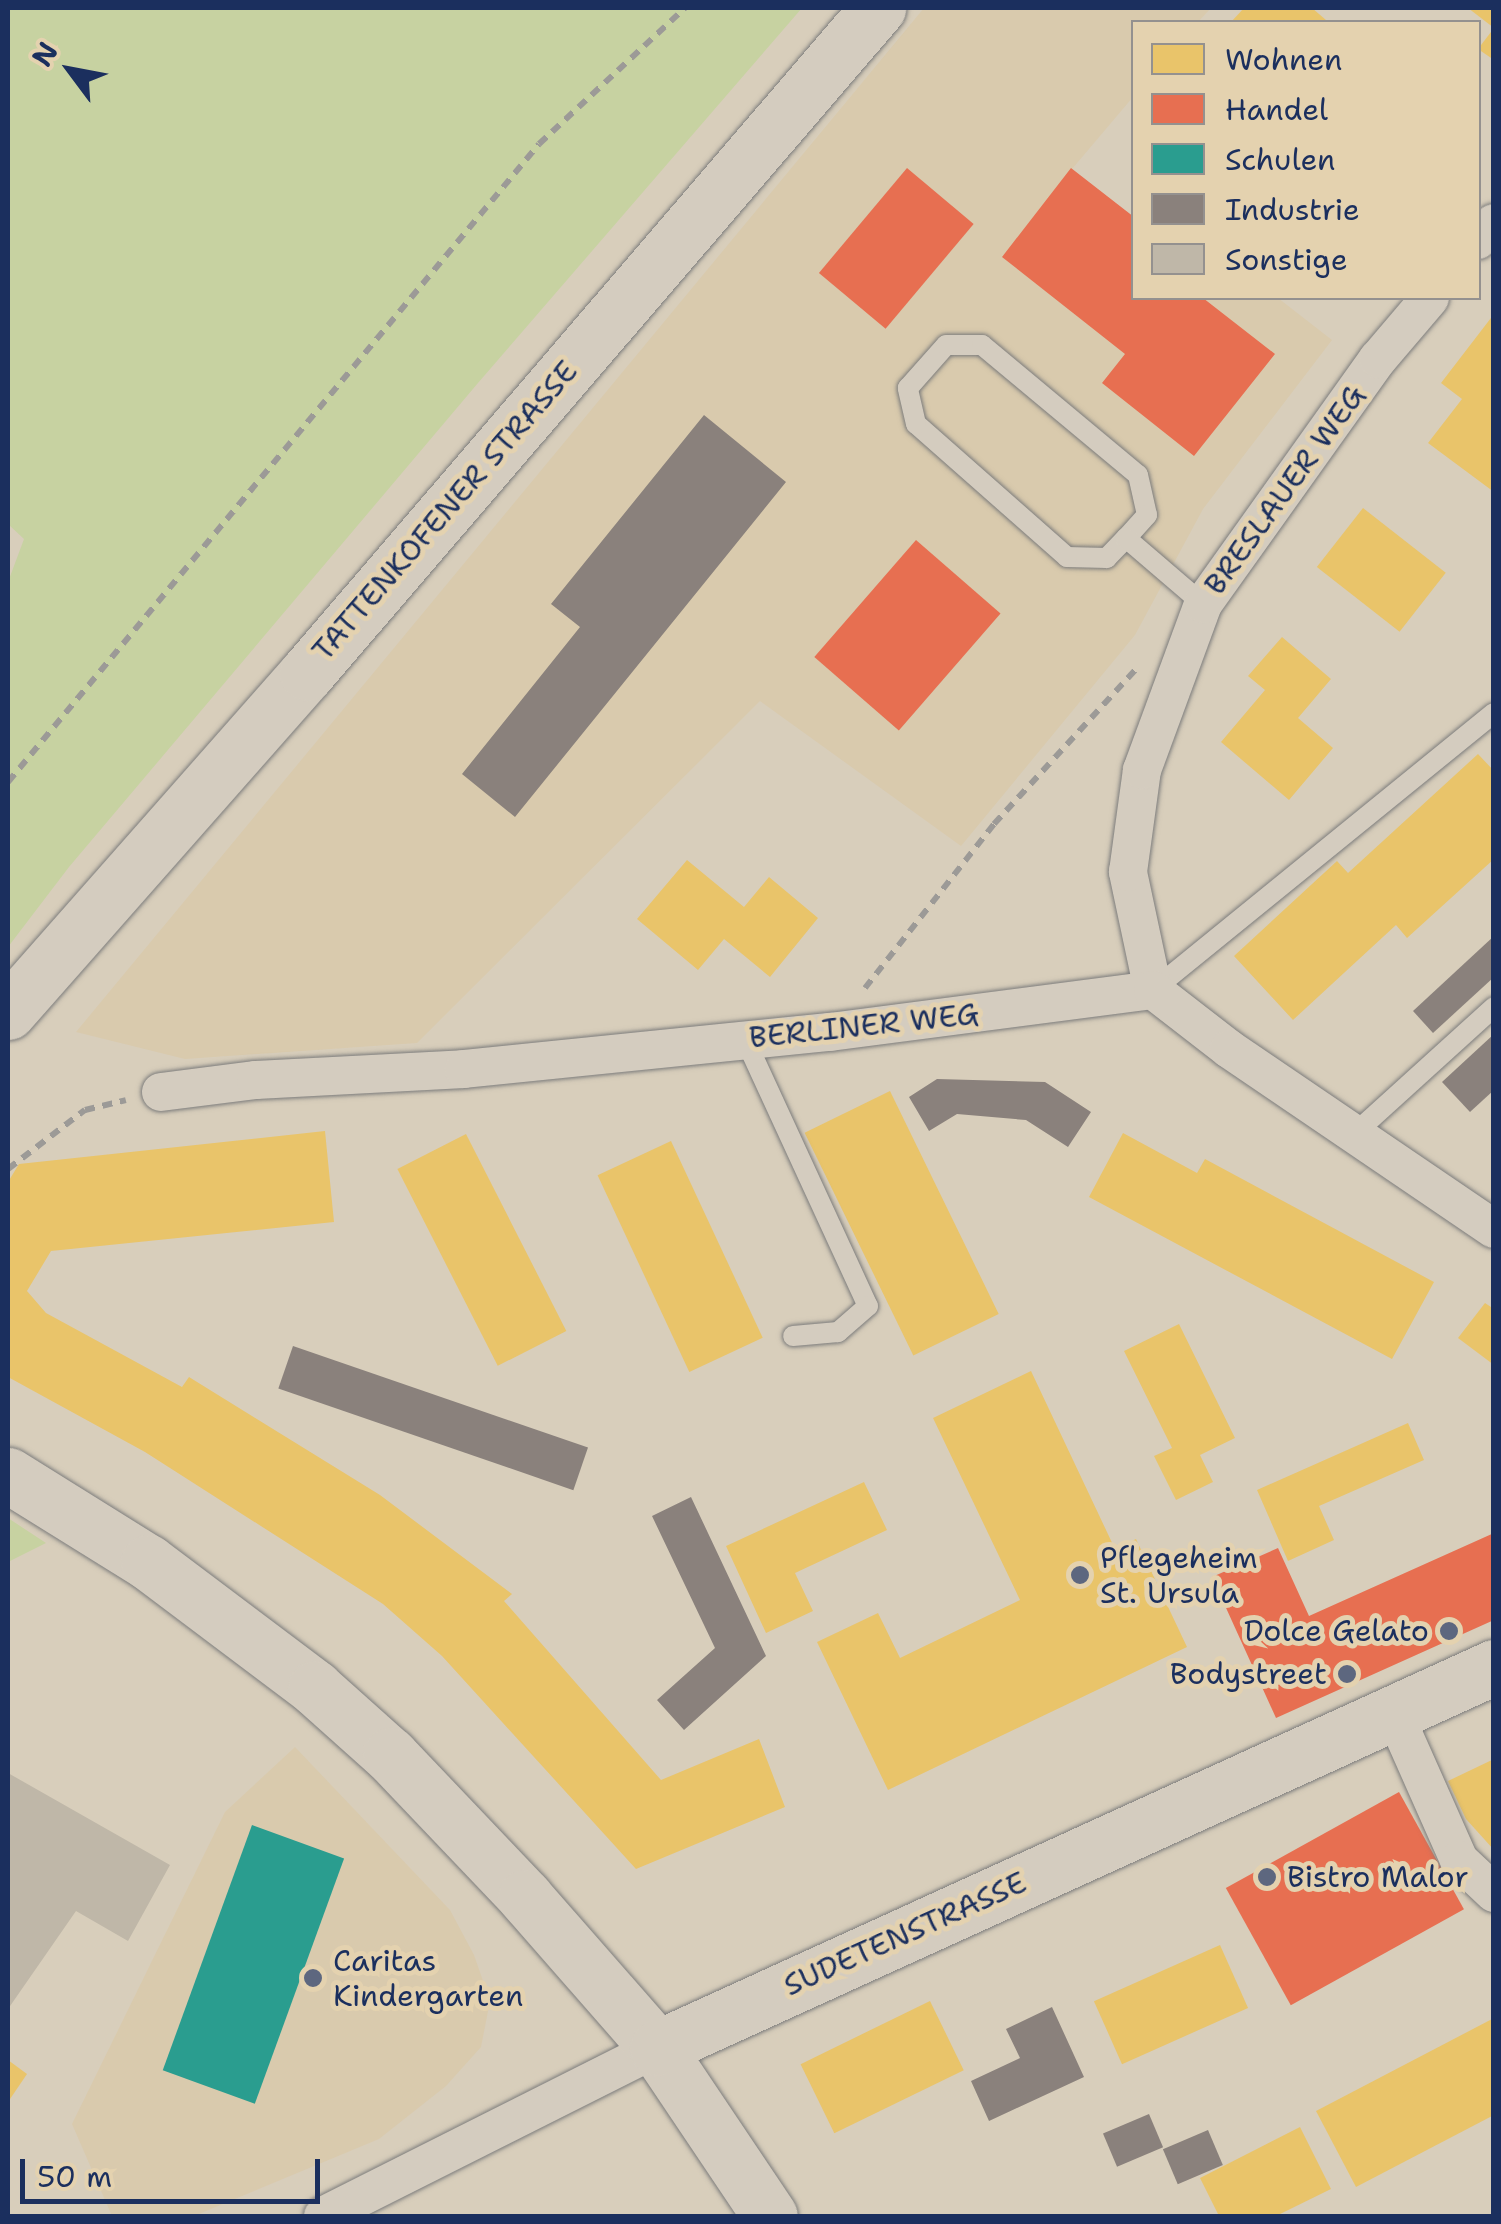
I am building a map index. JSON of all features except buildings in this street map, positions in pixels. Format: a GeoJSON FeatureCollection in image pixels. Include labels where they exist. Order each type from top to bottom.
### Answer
{"type":"FeatureCollection","features":[{"type":"Feature","properties":{"kind":"street","name":"TATTENKOFENER STRASSE"},"geometry":{"type":"LineString","coordinates":[[8,1012],[306,673],[878,8]]}},
{"type":"Feature","properties":{"kind":"street","name":"BRESLAUER WEG"},"geometry":{"type":"LineString","coordinates":[[1153,990],[1128,872],[1142,770],[1203,604],[1378,359],[1428,300]]}},
{"type":"Feature","properties":{"kind":"street","name":"BERLINER WEG"},"geometry":{"type":"LineString","coordinates":[[161,1092],[256,1080],[464,1068],[830,1032],[1153,990]]}},
{"type":"Feature","properties":{"kind":"street"},"geometry":{"type":"LineString","coordinates":[[1153,990],[1229,1049],[1494,1228]]}},
{"type":"Feature","properties":{"kind":"street"},"geometry":{"type":"LineString","coordinates":[[8,1475],[148,1562],[316,1688],[390,1756],[511,1883],[657,2048],[770,2216]]}},
{"type":"Feature","properties":{"kind":"street","name":"SUDETENSTRASSE"},"geometry":{"type":"LineString","coordinates":[[323,2216],[657,2048],[1494,1666]]}},
{"type":"Feature","properties":{"kind":"street"},"geometry":{"type":"LineString","coordinates":[[1393,1711],[1459,1860],[1494,1892]]}},
{"type":"Feature","properties":{"kind":"lane"},"geometry":{"type":"LineString","coordinates":[[946,345],[982,345],[1138,475],[1147,515],[1126,538],[1107,558],[1068,558],[916,424],[908,388],[946,345]]}},
{"type":"Feature","properties":{"kind":"lane"},"geometry":{"type":"LineString","coordinates":[[1126,538],[1203,604]]}},
{"type":"Feature","properties":{"kind":"lane"},"geometry":{"type":"LineString","coordinates":[[1153,990],[1494,713]]}},
{"type":"Feature","properties":{"kind":"lane"},"geometry":{"type":"LineString","coordinates":[[1354,1134],[1494,1007]]}},
{"type":"Feature","properties":{"kind":"lane"},"geometry":{"type":"LineString","coordinates":[[745,1038],[868,1306],[838,1332],[793,1336]]}},
{"type":"Feature","properties":{"kind":"path"},"geometry":{"type":"LineString","coordinates":[[8,782],[539,144],[685,8]]}},
{"type":"Feature","properties":{"kind":"path"},"geometry":{"type":"LineString","coordinates":[[830,1032],[994,824],[1136,668]]}},
{"type":"Feature","properties":{"kind":"path"},"geometry":{"type":"LineString","coordinates":[[8,1169],[85,1110],[161,1092]]}},
{"type":"Feature","properties":{"kind":"shaded area"},"geometry":{"type":"Polygon","coordinates":[[[924,8],[1211,8],[1200,20],[1131,20],[1131,99],[1072,169],[1131,215],[1131,300],[1281,300],[1332,340],[1203,509],[1135,635],[961,846],[760,701],[417,1043],[185,1059],[76,1032],[924,8]]]}},
{"type":"Feature","properties":{"kind":"shaded area","name":"Caritas Kindergarten"},"geometry":{"type":"Polygon","coordinates":[[[295,1747],[450,1910],[474,1955],[490,2001],[481,2047],[446,2086],[379,2139],[194,2216],[112,2216],[72,2124],[225,1812],[295,1747]]]}},
{"type":"Feature","properties":{"kind":"green space"},"geometry":{"type":"Polygon","coordinates":[[[8,8],[802,8],[478,383],[69,867],[8,947],[8,582],[24,539],[8,524],[8,8]]]}},
{"type":"Feature","properties":{"kind":"green space"},"geometry":{"type":"Polygon","coordinates":[[[8,1518],[46,1543],[8,1562],[8,1518]]]}},
{"type":"Feature","properties":{"kind":"place","name":"Pflegeheim St. Ursula"},"geometry":{"type":"Point","coordinates":[1080,1575]}},
{"type":"Feature","properties":{"kind":"place","name":"Dolce Gelato"},"geometry":{"type":"Point","coordinates":[1449,1631]}},
{"type":"Feature","properties":{"kind":"place","name":"Bodystreet"},"geometry":{"type":"Point","coordinates":[1347,1674]}},
{"type":"Feature","properties":{"kind":"place","name":"Bistro Malor"},"geometry":{"type":"Point","coordinates":[1267,1877]}},
{"type":"Feature","properties":{"kind":"place","name":"Caritas Kindergarten"},"geometry":{"type":"Point","coordinates":[313,1978]}}]}
